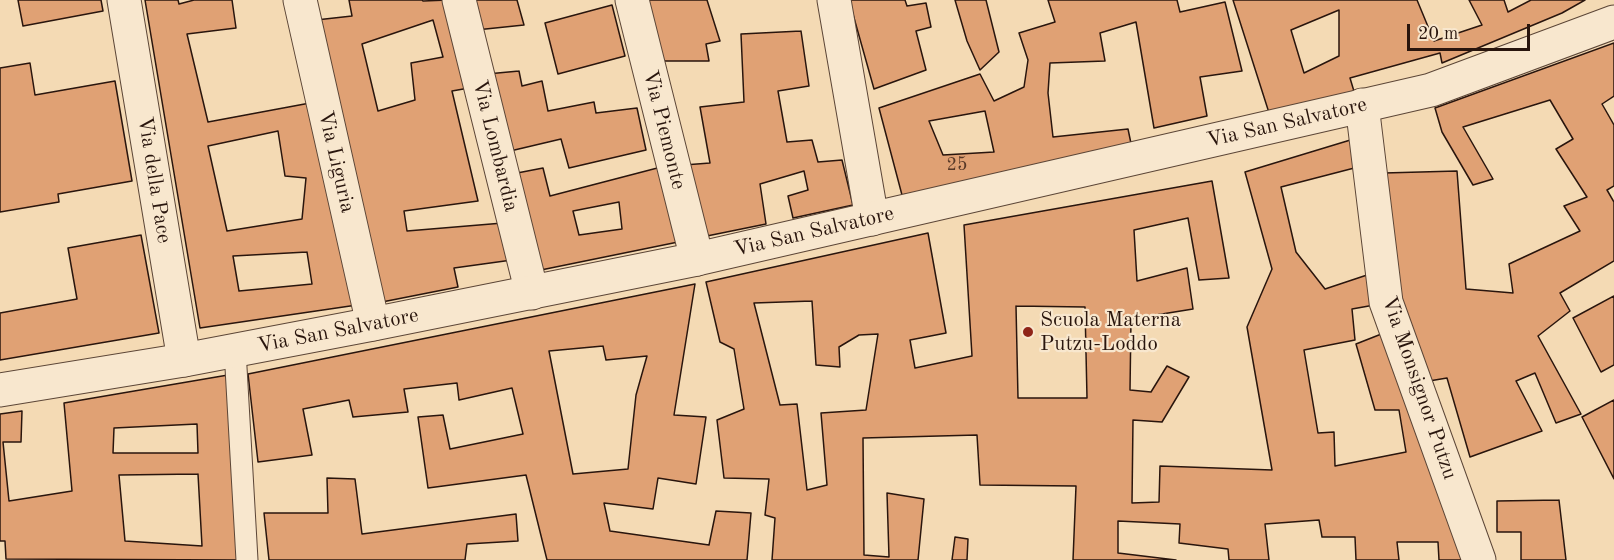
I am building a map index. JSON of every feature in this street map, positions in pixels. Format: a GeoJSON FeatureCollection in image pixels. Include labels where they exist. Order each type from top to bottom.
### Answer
{"type":"FeatureCollection","features":[{"type":"Feature","properties":{"kind":"street","name":"Via della Pace"},"geometry":{"type":"LineString","coordinates":[[124,0],[184,360]]}},
{"type":"Feature","properties":{"kind":"street","name":"Via Liguria"},"geometry":{"type":"LineString","coordinates":[[300,0],[373,324]]}},
{"type":"Feature","properties":{"kind":"street","name":"Via Lombardia"},"geometry":{"type":"LineString","coordinates":[[459,0],[532,292]]}},
{"type":"Feature","properties":{"kind":"street","name":"Via Piemonte"},"geometry":{"type":"LineString","coordinates":[[632,0],[697,259]]}},
{"type":"Feature","properties":{"kind":"street"},"geometry":{"type":"LineString","coordinates":[[834,0],[872,219]]}},
{"type":"Feature","properties":{"kind":"street","name":"Via San Salvatore"},"geometry":{"type":"LineString","coordinates":[[0,390],[184,360],[373,324],[697,259],[872,219],[1431,90],[1614,21]]}},
{"type":"Feature","properties":{"kind":"street","name":"Via Monsignor Putzu"},"geometry":{"type":"LineString","coordinates":[[1362,105],[1386,302],[1479,560]]}},
{"type":"Feature","properties":{"kind":"lane"},"geometry":{"type":"LineString","coordinates":[[235,350],[247,560]]}},
{"type":"Feature","properties":{"kind":"building"},"geometry":{"type":"Polygon","coordinates":[[[18,0],[101,0],[103,11],[23,26],[18,0]]]}},
{"type":"Feature","properties":{"kind":"building"},"geometry":{"type":"Polygon","coordinates":[[[145,0],[178,0],[179,4],[194,0],[232,0],[236,28],[187,34],[208,122],[310,103],[357,305],[200,328],[145,0]],[[278,131],[208,146],[227,231],[302,219],[306,178],[285,176],[278,131]],[[307,252],[233,256],[239,291],[312,284],[307,252]]]}},
{"type":"Feature","properties":{"kind":"building"},"geometry":{"type":"Polygon","coordinates":[[[349,0],[448,0],[469,88],[452,91],[478,201],[404,211],[407,231],[503,223],[512,260],[454,268],[458,287],[382,302],[316,20],[352,16],[349,0]],[[433,20],[362,44],[378,111],[415,100],[411,63],[443,57],[433,20]]]}},
{"type":"Feature","properties":{"kind":"building"},"geometry":{"type":"Polygon","coordinates":[[[468,0],[517,0],[524,25],[476,30],[468,0]]]}},
{"type":"Feature","properties":{"kind":"building"},"geometry":{"type":"Polygon","coordinates":[[[645,0],[707,0],[720,41],[706,44],[709,61],[660,61],[645,0]]]}},
{"type":"Feature","properties":{"kind":"building"},"geometry":{"type":"Polygon","coordinates":[[[849,0],[905,0],[907,6],[926,3],[931,27],[916,31],[926,70],[874,89],[849,0]]]}},
{"type":"Feature","properties":{"kind":"building"},"geometry":{"type":"Polygon","coordinates":[[[955,0],[986,0],[999,52],[980,70],[967,41],[955,0]]]}},
{"type":"Feature","properties":{"kind":"building"},"geometry":{"type":"Polygon","coordinates":[[[1048,0],[1177,0],[1180,12],[1225,2],[1242,71],[1200,77],[1207,116],[1154,128],[1136,22],[1100,33],[1105,61],[1050,63],[1048,93],[1053,137],[1128,129],[1133,153],[902,195],[879,108],[980,74],[994,101],[1024,87],[1028,60],[1019,33],[1055,22],[1048,0]],[[985,111],[929,121],[943,155],[994,152],[985,111]]]}},
{"type":"Feature","properties":{"kind":"building"},"geometry":{"type":"Polygon","coordinates":[[[1233,0],[1417,0],[1434,41],[1482,25],[1469,0],[1504,0],[1508,12],[1531,0],[1585,0],[1562,13],[1442,63],[1440,53],[1350,78],[1356,98],[1271,119],[1233,0]],[[1339,10],[1291,30],[1304,73],[1339,56],[1339,10]]]}},
{"type":"Feature","properties":{"kind":"building"},"geometry":{"type":"Polygon","coordinates":[[[612,5],[625,56],[558,74],[545,23],[612,5]]]}},
{"type":"Feature","properties":{"kind":"building"},"geometry":{"type":"Polygon","coordinates":[[[801,31],[809,86],[778,91],[787,142],[812,140],[818,162],[842,160],[853,205],[793,218],[788,196],[808,190],[804,171],[760,184],[766,224],[702,237],[684,165],[710,163],[700,107],[744,102],[741,34],[801,31]]]}},
{"type":"Feature","properties":{"kind":"building"},"geometry":{"type":"Polygon","coordinates":[[[1614,43],[1614,96],[1602,104],[1614,125],[1614,186],[1607,190],[1614,202],[1614,261],[1560,293],[1570,311],[1538,336],[1581,414],[1556,423],[1535,373],[1516,381],[1542,431],[1470,457],[1447,378],[1429,381],[1401,303],[1384,173],[1457,171],[1466,289],[1513,293],[1509,264],[1580,231],[1564,206],[1587,197],[1556,149],[1573,139],[1550,100],[1463,127],[1493,179],[1473,185],[1442,132],[1435,108],[1614,43]]]}},
{"type":"Feature","properties":{"kind":"building"},"geometry":{"type":"Polygon","coordinates":[[[30,63],[35,95],[115,81],[132,181],[58,194],[59,202],[0,212],[0,68],[30,63]]]}},
{"type":"Feature","properties":{"kind":"building"},"geometry":{"type":"Polygon","coordinates":[[[519,71],[522,86],[542,81],[548,111],[594,102],[596,113],[637,108],[646,150],[569,168],[561,139],[506,152],[487,74],[519,71]]]}},
{"type":"Feature","properties":{"kind":"building"},"geometry":{"type":"Polygon","coordinates":[[[1357,138],[1362,166],[1281,187],[1296,252],[1325,289],[1376,272],[1380,304],[1352,309],[1355,340],[1304,350],[1318,433],[1334,432],[1335,466],[1406,452],[1399,410],[1375,410],[1356,344],[1389,331],[1458,519],[1461,560],[1439,560],[1438,542],[1397,542],[1399,560],[1356,560],[1355,537],[1322,537],[1319,520],[1265,524],[1269,560],[1229,560],[1228,549],[1179,543],[1180,524],[1118,521],[1118,553],[1176,560],[1073,560],[1076,486],[980,485],[977,435],[863,438],[864,555],[889,557],[887,493],[924,499],[918,560],[772,560],[775,518],[765,515],[769,479],[724,478],[717,420],[744,409],[734,349],[720,342],[706,282],[928,233],[946,333],[910,340],[915,368],[972,356],[964,225],[1212,181],[1229,278],[1199,280],[1188,218],[1134,230],[1137,281],[1187,268],[1193,309],[1131,319],[1130,390],[1151,392],[1167,366],[1189,377],[1162,422],[1133,420],[1132,503],[1159,502],[1160,466],[1272,470],[1247,327],[1272,269],[1245,172],[1357,138]],[[812,301],[754,303],[780,405],[797,404],[807,490],[827,485],[821,413],[866,410],[878,334],[859,335],[839,347],[840,367],[816,365],[812,301]],[[1016,306],[1018,398],[1087,398],[1085,307],[1016,306]]]}},
{"type":"Feature","properties":{"kind":"building"},"geometry":{"type":"Polygon","coordinates":[[[665,166],[683,241],[536,271],[512,174],[543,168],[550,196],[665,166]],[[619,202],[573,211],[579,235],[622,229],[619,202]]]}},
{"type":"Feature","properties":{"kind":"building"},"geometry":{"type":"Polygon","coordinates":[[[141,235],[159,333],[0,360],[0,313],[77,299],[68,248],[141,235]]]}},
{"type":"Feature","properties":{"kind":"building"},"geometry":{"type":"Polygon","coordinates":[[[695,284],[674,415],[706,417],[696,484],[658,478],[653,509],[604,503],[610,531],[709,545],[716,511],[751,513],[747,560],[547,560],[526,475],[428,488],[418,417],[443,415],[450,449],[523,434],[512,388],[459,400],[457,383],[404,389],[408,412],[353,417],[349,400],[303,409],[312,455],[258,462],[248,374],[695,284]],[[603,346],[549,351],[573,474],[628,469],[636,395],[647,356],[606,360],[603,346]]]}},
{"type":"Feature","properties":{"kind":"building"},"geometry":{"type":"Polygon","coordinates":[[[1614,296],[1614,365],[1601,372],[1573,318],[1614,296]]]}},
{"type":"Feature","properties":{"kind":"building"},"geometry":{"type":"Polygon","coordinates":[[[228,375],[241,560],[6,559],[5,541],[0,541],[0,414],[22,411],[21,442],[3,442],[9,501],[72,491],[64,403],[228,375]],[[197,424],[114,428],[113,453],[198,453],[197,424]],[[198,474],[119,475],[125,541],[202,546],[198,474]]]}},
{"type":"Feature","properties":{"kind":"building"},"geometry":{"type":"Polygon","coordinates":[[[1614,400],[1614,479],[1582,417],[1614,400]]]}},
{"type":"Feature","properties":{"kind":"building"},"geometry":{"type":"Polygon","coordinates":[[[327,478],[355,479],[362,534],[516,514],[518,541],[467,544],[465,560],[269,560],[264,513],[328,513],[327,478]]]}},
{"type":"Feature","properties":{"kind":"building"},"geometry":{"type":"Polygon","coordinates":[[[1559,500],[1566,560],[1521,560],[1521,532],[1497,532],[1497,501],[1559,500]]]}},
{"type":"Feature","properties":{"kind":"building"},"geometry":{"type":"Polygon","coordinates":[[[955,537],[968,539],[967,560],[952,560],[955,537]]]}},
{"type":"Feature","properties":{"kind":"place","name":"Scuola Materna Putzu-Loddo"},"geometry":{"type":"Point","coordinates":[1028,332]}}]}
